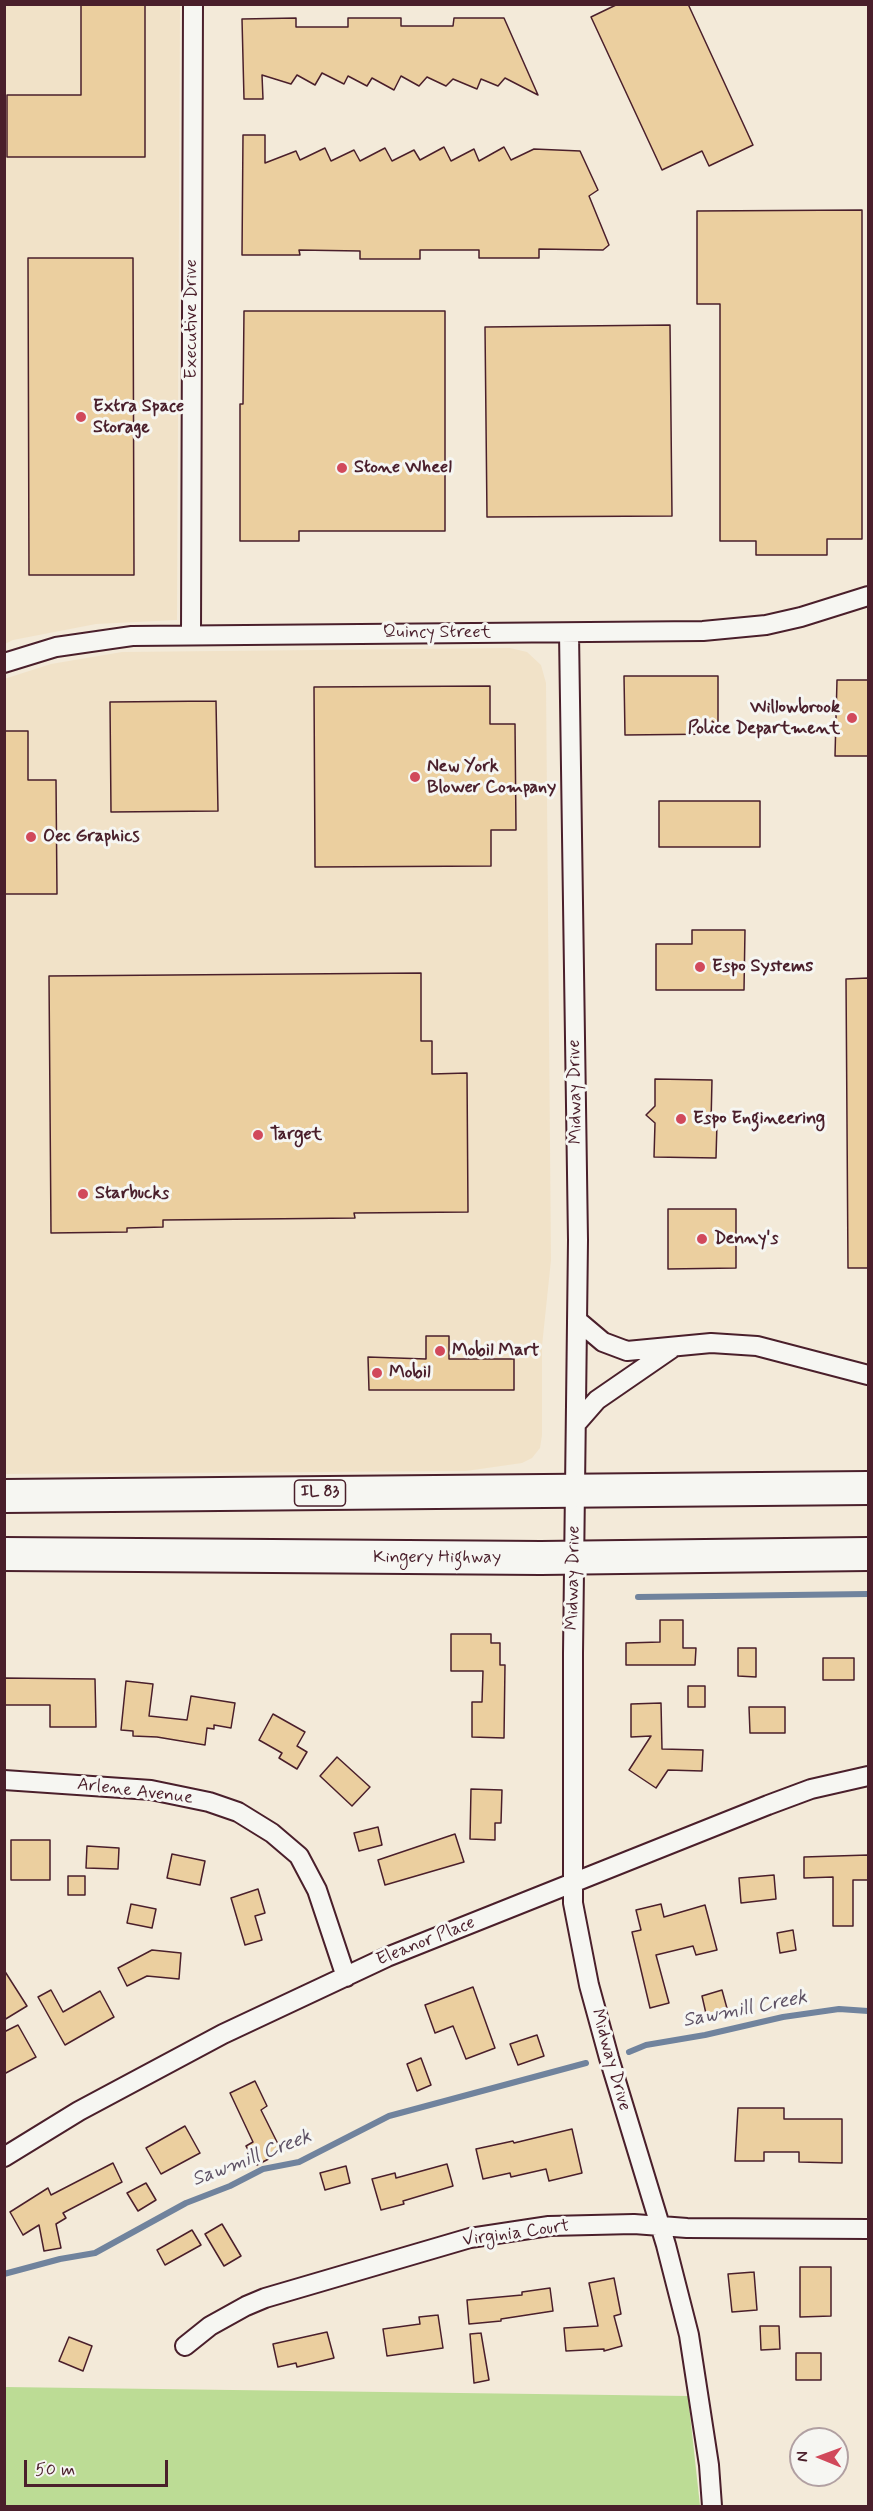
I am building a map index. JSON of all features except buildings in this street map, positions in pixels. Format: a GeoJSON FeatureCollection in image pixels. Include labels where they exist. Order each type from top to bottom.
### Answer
{"type":"FeatureCollection","features":[{"type":"Feature","properties":{"kind":"highway","name":"IL 83"},"geometry":{"type":"LineString","coordinates":[[4,1496],[868,1488]]}},
{"type":"Feature","properties":{"kind":"highway","name":"Kingery Highway"},"geometry":{"type":"LineString","coordinates":[[4,1554],[330,1558],[868,1554]]}},
{"type":"Feature","properties":{"kind":"street","name":"Executive Drive"},"geometry":{"type":"LineString","coordinates":[[191,634],[193,4]]}},
{"type":"Feature","properties":{"kind":"street","name":"Quincy Street"},"geometry":{"type":"LineString","coordinates":[[4,663],[56,647],[106,639],[191,634],[568,633],[733,629],[801,617],[868,596]]}},
{"type":"Feature","properties":{"kind":"street","name":"Midway Drive"},"geometry":{"type":"LineString","coordinates":[[568,633],[578,1240],[573,1883],[576,1923],[589,1984],[609,2058],[660,2226],[689,2335],[712,2506]]}},
{"type":"Feature","properties":{"kind":"street"},"geometry":{"type":"LineString","coordinates":[[577,1320],[603,1342],[627,1351],[711,1343],[757,1346],[868,1376]]}},
{"type":"Feature","properties":{"kind":"street"},"geometry":{"type":"LineString","coordinates":[[576,1424],[597,1400],[673,1348]]}},
{"type":"Feature","properties":{"kind":"street","name":"Eleanor Place"},"geometry":{"type":"LineString","coordinates":[[4,2157],[79,2111],[222,2034],[288,2001],[387,1957],[811,1789],[868,1776]]}},
{"type":"Feature","properties":{"kind":"street","name":"Arlene Avenue"},"geometry":{"type":"LineString","coordinates":[[4,1780],[151,1790],[209,1802],[238,1812],[272,1833],[299,1856],[317,1890],[346,1977]]}},
{"type":"Feature","properties":{"kind":"street","name":"Virginia Court"},"geometry":{"type":"LineString","coordinates":[[185,2346],[218,2322],[265,2298],[470,2238],[549,2226],[634,2224],[868,2229]]}},
{"type":"Feature","properties":{"kind":"shaded area"},"geometry":{"type":"Polygon","coordinates":[[[5,5],[180,5],[177,620],[96,624],[13,640],[5,644],[5,5]]]}},
{"type":"Feature","properties":{"kind":"shaded area"},"geometry":{"type":"Polygon","coordinates":[[[510,648],[527,652],[541,665],[546,683],[551,1260],[542,1346],[540,1448],[532,1458],[522,1463],[466,1471],[5,1474],[4,679],[51,664],[122,652],[510,648]]]}},
{"type":"Feature","properties":{"kind":"green space"},"geometry":{"type":"Polygon","coordinates":[[[5,2387],[688,2396],[700,2506],[5,2506],[5,2387]]]}},
{"type":"Feature","properties":{"kind":"waterway"},"geometry":{"type":"LineString","coordinates":[[638,1597],[868,1594]]}},
{"type":"Feature","properties":{"kind":"waterway","name":"Sawmill Creek"},"geometry":{"type":"LineString","coordinates":[[629,2052],[646,2045],[705,2035],[783,2017],[839,2009],[868,2011]]}},
{"type":"Feature","properties":{"kind":"waterway","name":"Sawmill Creek"},"geometry":{"type":"LineString","coordinates":[[4,2274],[60,2259],[95,2253],[186,2203],[230,2186],[263,2169],[299,2162],[389,2116],[586,2063]]}},
{"type":"Feature","properties":{"kind":"place","name":"Extra Space Storage"},"geometry":{"type":"Point","coordinates":[81,417]}},
{"type":"Feature","properties":{"kind":"place","name":"Stone Wheel"},"geometry":{"type":"Point","coordinates":[342,468]}},
{"type":"Feature","properties":{"kind":"place","name":"Willowbrook Police Department"},"geometry":{"type":"Point","coordinates":[852,718]}},
{"type":"Feature","properties":{"kind":"place","name":"New York Blower Company"},"geometry":{"type":"Point","coordinates":[415,777]}},
{"type":"Feature","properties":{"kind":"place","name":"Oec Graphics"},"geometry":{"type":"Point","coordinates":[31,837]}},
{"type":"Feature","properties":{"kind":"place","name":"Espo Systems"},"geometry":{"type":"Point","coordinates":[700,967]}},
{"type":"Feature","properties":{"kind":"place","name":"Espo Engineering"},"geometry":{"type":"Point","coordinates":[681,1119]}},
{"type":"Feature","properties":{"kind":"place","name":"Target"},"geometry":{"type":"Point","coordinates":[258,1135]}},
{"type":"Feature","properties":{"kind":"place","name":"Starbucks"},"geometry":{"type":"Point","coordinates":[83,1194]}},
{"type":"Feature","properties":{"kind":"place","name":"Denny's"},"geometry":{"type":"Point","coordinates":[702,1239]}},
{"type":"Feature","properties":{"kind":"place","name":"Mobil Mart"},"geometry":{"type":"Point","coordinates":[440,1351]}},
{"type":"Feature","properties":{"kind":"place","name":"Mobil"},"geometry":{"type":"Point","coordinates":[377,1373]}}]}
